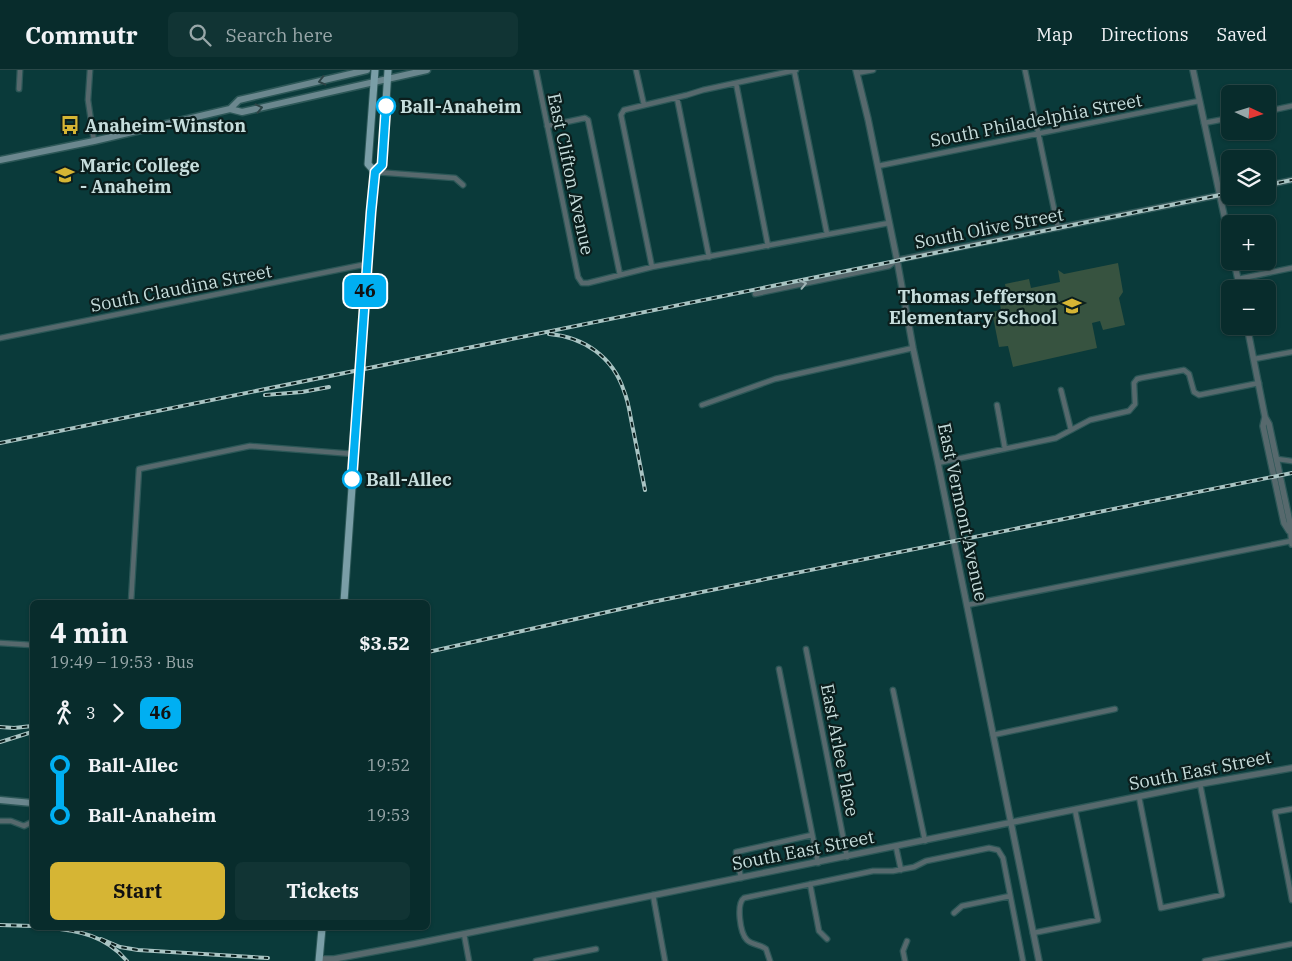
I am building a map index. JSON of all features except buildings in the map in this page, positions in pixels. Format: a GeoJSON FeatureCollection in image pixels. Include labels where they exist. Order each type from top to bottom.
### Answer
{"type":"FeatureCollection","features":[{"type":"Feature","properties":{"kind":"main road"},"geometry":{"type":"LineString","coordinates":[[230,109],[239,100],[366,70]]}},
{"type":"Feature","properties":{"kind":"main road"},"geometry":{"type":"LineString","coordinates":[[375,70],[368,164],[375,172]]}},
{"type":"Feature","properties":{"kind":"main road"},"geometry":{"type":"LineString","coordinates":[[344,600],[367,264],[375,172],[382,165],[388,70]]}},
{"type":"Feature","properties":{"kind":"main road"},"geometry":{"type":"LineString","coordinates":[[0,160],[94,141],[230,109],[242,112],[427,70]]}},
{"type":"Feature","properties":{"kind":"main road"},"geometry":{"type":"LineString","coordinates":[[0,800],[30,802]]}},
{"type":"Feature","properties":{"kind":"main road"},"geometry":{"type":"LineString","coordinates":[[320,960],[322,930]]}},
{"type":"Feature","properties":{"kind":"street"},"geometry":{"type":"LineString","coordinates":[[19,89],[20,70]]}},
{"type":"Feature","properties":{"kind":"street"},"geometry":{"type":"LineString","coordinates":[[90,70],[88,100],[94,141]]}},
{"type":"Feature","properties":{"kind":"street","name":"East Clifton Avenue"},"geometry":{"type":"LineString","coordinates":[[536,70],[578,277],[582,283],[620,275]]}},
{"type":"Feature","properties":{"kind":"street"},"geometry":{"type":"LineString","coordinates":[[636,70],[644,105]]}},
{"type":"Feature","properties":{"kind":"street"},"geometry":{"type":"LineString","coordinates":[[652,267],[620,115],[622,112],[703,90],[795,70],[826,234]]}},
{"type":"Feature","properties":{"kind":"street"},"geometry":{"type":"LineString","coordinates":[[857,72],[873,70]]}},
{"type":"Feature","properties":{"kind":"street"},"geometry":{"type":"LineString","coordinates":[[1025,70],[1058,228]]}},
{"type":"Feature","properties":{"kind":"street"},"geometry":{"type":"LineString","coordinates":[[1193,70],[1224,215]]}},
{"type":"Feature","properties":{"kind":"street","name":"East Vermont Avenue"},"geometry":{"type":"LineString","coordinates":[[857,72],[878,166],[912,348],[938,463],[1039,961]]}},
{"type":"Feature","properties":{"kind":"street"},"geometry":{"type":"LineString","coordinates":[[736,83],[768,246]]}},
{"type":"Feature","properties":{"kind":"street"},"geometry":{"type":"LineString","coordinates":[[677,98],[709,257]]}},
{"type":"Feature","properties":{"kind":"street","name":"South Philadelphia Street"},"geometry":{"type":"LineString","coordinates":[[878,166],[1199,101]]}},
{"type":"Feature","properties":{"kind":"street"},"geometry":{"type":"LineString","coordinates":[[1276,109],[1292,106]]}},
{"type":"Feature","properties":{"kind":"street"},"geometry":{"type":"LineString","coordinates":[[547,126],[585,118],[588,120],[620,275],[652,267],[889,222]]}},
{"type":"Feature","properties":{"kind":"street"},"geometry":{"type":"LineString","coordinates":[[1204,123],[1221,120]]}},
{"type":"Feature","properties":{"kind":"street"},"geometry":{"type":"LineString","coordinates":[[375,172],[456,178],[464,185]]}},
{"type":"Feature","properties":{"kind":"street"},"geometry":{"type":"LineString","coordinates":[[1276,183],[1292,180]]}},
{"type":"Feature","properties":{"kind":"street","name":"South Olive Street"},"geometry":{"type":"LineString","coordinates":[[755,294],[889,266],[897,260],[1220,194]]}},
{"type":"Feature","properties":{"kind":"street","name":"South Claudina Street"},"geometry":{"type":"LineString","coordinates":[[0,338],[367,264]]}},
{"type":"Feature","properties":{"kind":"street"},"geometry":{"type":"LineString","coordinates":[[1236,270],[1238,279],[1292,268]]}},
{"type":"Feature","properties":{"kind":"street"},"geometry":{"type":"LineString","coordinates":[[1249,335],[1259,383],[1265,417],[1264,426],[1274,477],[1284,523],[1291,538]]}},
{"type":"Feature","properties":{"kind":"street"},"geometry":{"type":"LineString","coordinates":[[702,405],[775,379],[912,348]]}},
{"type":"Feature","properties":{"kind":"street"},"geometry":{"type":"LineString","coordinates":[[1254,359],[1292,352]]}},
{"type":"Feature","properties":{"kind":"street"},"geometry":{"type":"LineString","coordinates":[[938,463],[1056,438],[1090,420],[1132,409],[1135,402],[1134,383],[1141,378],[1184,370],[1189,374],[1193,390],[1198,395],[1259,383]]}},
{"type":"Feature","properties":{"kind":"street"},"geometry":{"type":"LineString","coordinates":[[1061,390],[1071,430]]}},
{"type":"Feature","properties":{"kind":"street"},"geometry":{"type":"LineString","coordinates":[[997,405],[1006,449]]}},
{"type":"Feature","properties":{"kind":"street"},"geometry":{"type":"LineString","coordinates":[[1265,417],[1270,424],[1290,522],[1291,538]]}},
{"type":"Feature","properties":{"kind":"street"},"geometry":{"type":"LineString","coordinates":[[131,600],[139,469],[250,446],[354,454]]}},
{"type":"Feature","properties":{"kind":"street"},"geometry":{"type":"LineString","coordinates":[[1276,459],[1291,461]]}},
{"type":"Feature","properties":{"kind":"street"},"geometry":{"type":"LineString","coordinates":[[967,605],[1291,538]]}},
{"type":"Feature","properties":{"kind":"street"},"geometry":{"type":"LineString","coordinates":[[0,643],[30,645]]}},
{"type":"Feature","properties":{"kind":"street","name":"East Arlee Place"},"geometry":{"type":"LineString","coordinates":[[806,649],[847,857]]}},
{"type":"Feature","properties":{"kind":"street"},"geometry":{"type":"LineString","coordinates":[[779,669],[818,863]]}},
{"type":"Feature","properties":{"kind":"street"},"geometry":{"type":"LineString","coordinates":[[893,690],[925,841]]}},
{"type":"Feature","properties":{"kind":"street"},"geometry":{"type":"LineString","coordinates":[[993,735],[1115,710]]}},
{"type":"Feature","properties":{"kind":"street","name":"South East Street"},"geometry":{"type":"LineString","coordinates":[[320,960],[334,960],[1200,784],[1292,768]]}},
{"type":"Feature","properties":{"kind":"street"},"geometry":{"type":"LineString","coordinates":[[1139,797],[1161,908],[1222,895],[1200,784]]}},
{"type":"Feature","properties":{"kind":"street"},"geometry":{"type":"LineString","coordinates":[[1292,809],[1275,812],[1292,900]]}},
{"type":"Feature","properties":{"kind":"street"},"geometry":{"type":"LineString","coordinates":[[1034,933],[1098,920],[1075,810]]}},
{"type":"Feature","properties":{"kind":"street"},"geometry":{"type":"LineString","coordinates":[[0,821],[24,826],[30,823]]}},
{"type":"Feature","properties":{"kind":"street"},"geometry":{"type":"LineString","coordinates":[[741,878],[736,852],[812,835]]}},
{"type":"Feature","properties":{"kind":"street"},"geometry":{"type":"LineString","coordinates":[[896,847],[901,870]]}},
{"type":"Feature","properties":{"kind":"street"},"geometry":{"type":"LineString","coordinates":[[766,948],[746,940],[739,911],[740,901],[749,896],[873,871],[901,870],[914,867],[926,861],[988,848],[998,850],[1003,858],[1023,961]]}},
{"type":"Feature","properties":{"kind":"street"},"geometry":{"type":"LineString","coordinates":[[810,884],[819,931],[827,939]]}},
{"type":"Feature","properties":{"kind":"street"},"geometry":{"type":"LineString","coordinates":[[653,895],[665,961]]}},
{"type":"Feature","properties":{"kind":"street"},"geometry":{"type":"LineString","coordinates":[[954,913],[962,906],[1010,896]]}},
{"type":"Feature","properties":{"kind":"street"},"geometry":{"type":"LineString","coordinates":[[464,934],[469,961]]}},
{"type":"Feature","properties":{"kind":"street"},"geometry":{"type":"LineString","coordinates":[[905,961],[904,951],[907,941]]}},
{"type":"Feature","properties":{"kind":"street"},"geometry":{"type":"LineString","coordinates":[[1205,961],[1292,944]]}},
{"type":"Feature","properties":{"kind":"street"},"geometry":{"type":"LineString","coordinates":[[766,948],[770,945]]}},
{"type":"Feature","properties":{"kind":"street"},"geometry":{"type":"LineString","coordinates":[[766,948],[770,961]]}},
{"type":"Feature","properties":{"kind":"street"},"geometry":{"type":"LineString","coordinates":[[536,961],[596,949]]}},
{"type":"Feature","properties":{"kind":"green space"},"geometry":{"type":"Polygon","coordinates":[[[1118,263],[1123,292],[1119,298],[1125,325],[1103,330],[1100,321],[1092,323],[1097,348],[1013,367],[1008,346],[999,347],[992,312],[1001,310],[999,298],[1007,296],[1005,284],[1029,279],[1031,288],[1060,282],[1058,270],[1064,274],[1118,263]]]}},
{"type":"Feature","properties":{"kind":"railway"},"geometry":{"type":"LineString","coordinates":[[1276,183],[1292,180]]}},
{"type":"Feature","properties":{"kind":"railway"},"geometry":{"type":"LineString","coordinates":[[0,443],[1221,195]]}},
{"type":"Feature","properties":{"kind":"railway"},"geometry":{"type":"LineString","coordinates":[[549,334],[574,339],[585,344],[596,351],[613,368],[627,400],[645,490]]}},
{"type":"Feature","properties":{"kind":"railway"},"geometry":{"type":"LineString","coordinates":[[265,395],[302,392],[329,387]]}},
{"type":"Feature","properties":{"kind":"railway"},"geometry":{"type":"LineString","coordinates":[[430,652],[652,602],[1292,473]]}},
{"type":"Feature","properties":{"kind":"railway"},"geometry":{"type":"LineString","coordinates":[[0,727],[30,726]]}},
{"type":"Feature","properties":{"kind":"railway"},"geometry":{"type":"LineString","coordinates":[[0,742],[30,733]]}},
{"type":"Feature","properties":{"kind":"railway"},"geometry":{"type":"LineString","coordinates":[[0,925],[30,926]]}},
{"type":"Feature","properties":{"kind":"railway"},"geometry":{"type":"LineString","coordinates":[[70,930],[101,940],[119,952],[127,961]]}},
{"type":"Feature","properties":{"kind":"railway"},"geometry":{"type":"LineString","coordinates":[[101,939],[120,947],[138,950],[268,958]]}},
{"type":"Feature","properties":{"kind":"bus line","name":"46"},"geometry":{"type":"LineString","coordinates":[[352,479],[371,212],[375,172],[382,165],[386,106]]}},
{"type":"Feature","properties":{"kind":"place","name":"Ball-Anaheim"},"geometry":{"type":"Point","coordinates":[386,106]}},
{"type":"Feature","properties":{"kind":"place","name":"Anaheim-Winston"},"geometry":{"type":"Point","coordinates":[70,125]}},
{"type":"Feature","properties":{"kind":"place","name":"Maric College - Anaheim"},"geometry":{"type":"Point","coordinates":[65,175]}},
{"type":"Feature","properties":{"kind":"place","name":"Thomas Jefferson Elementary School"},"geometry":{"type":"Point","coordinates":[1072,306]}},
{"type":"Feature","properties":{"kind":"place","name":"Ball-Allec"},"geometry":{"type":"Point","coordinates":[352,479]}}]}
